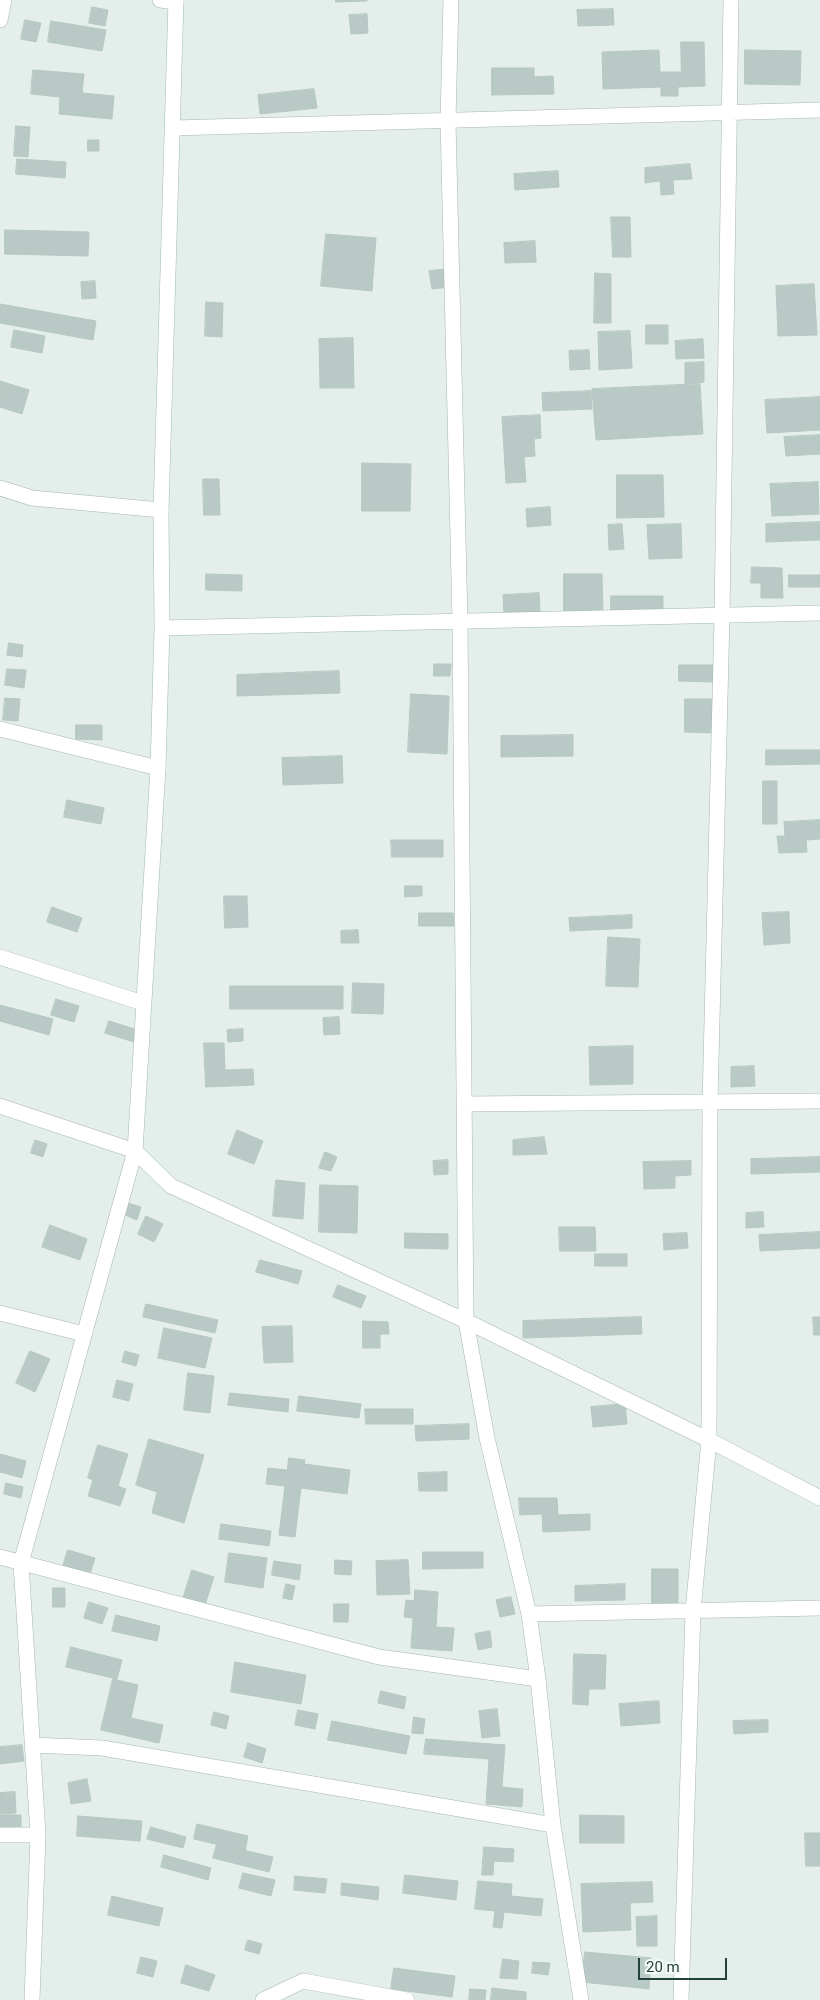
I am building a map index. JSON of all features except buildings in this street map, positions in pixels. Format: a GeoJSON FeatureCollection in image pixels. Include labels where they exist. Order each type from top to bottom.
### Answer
{"type":"FeatureCollection","features":[{"type":"Feature","properties":{"kind":"street"},"geometry":{"type":"LineString","coordinates":[[0,20],[4,0]]}},
{"type":"Feature","properties":{"kind":"street"},"geometry":{"type":"LineString","coordinates":[[32,2000],[38,1835],[21,1563],[135,1151],[158,768],[162,628],[162,510],[176,1],[160,0]]}},
{"type":"Feature","properties":{"kind":"street"},"geometry":{"type":"LineString","coordinates":[[451,0],[448,121],[460,621],[466,1321],[487,1438],[528,1614],[538,1679],[553,1825],[581,2000]]}},
{"type":"Feature","properties":{"kind":"street"},"geometry":{"type":"LineString","coordinates":[[681,2000],[693,1611],[709,1440],[710,1102],[722,616],[731,0]]}},
{"type":"Feature","properties":{"kind":"street"},"geometry":{"type":"LineString","coordinates":[[173,128],[820,110]]}},
{"type":"Feature","properties":{"kind":"street"},"geometry":{"type":"LineString","coordinates":[[0,488],[32,498],[162,510]]}},
{"type":"Feature","properties":{"kind":"street"},"geometry":{"type":"LineString","coordinates":[[162,628],[820,613]]}},
{"type":"Feature","properties":{"kind":"street"},"geometry":{"type":"LineString","coordinates":[[0,729],[158,768]]}},
{"type":"Feature","properties":{"kind":"street"},"geometry":{"type":"LineString","coordinates":[[0,957],[143,1003]]}},
{"type":"Feature","properties":{"kind":"street"},"geometry":{"type":"LineString","coordinates":[[465,1104],[820,1101]]}},
{"type":"Feature","properties":{"kind":"street"},"geometry":{"type":"LineString","coordinates":[[0,1106],[135,1151],[171,1186],[466,1321],[709,1440],[820,1498]]}},
{"type":"Feature","properties":{"kind":"street"},"geometry":{"type":"LineString","coordinates":[[0,1313],[84,1334]]}},
{"type":"Feature","properties":{"kind":"street"},"geometry":{"type":"LineString","coordinates":[[0,1556],[379,1657],[538,1679]]}},
{"type":"Feature","properties":{"kind":"street"},"geometry":{"type":"LineString","coordinates":[[528,1614],[820,1608]]}},
{"type":"Feature","properties":{"kind":"street"},"geometry":{"type":"LineString","coordinates":[[32,1745],[102,1748],[553,1825]]}},
{"type":"Feature","properties":{"kind":"street"},"geometry":{"type":"LineString","coordinates":[[0,1835],[38,1835]]}},
{"type":"Feature","properties":{"kind":"street"},"geometry":{"type":"LineString","coordinates":[[263,2000],[303,1981],[407,2000]]}}]}
